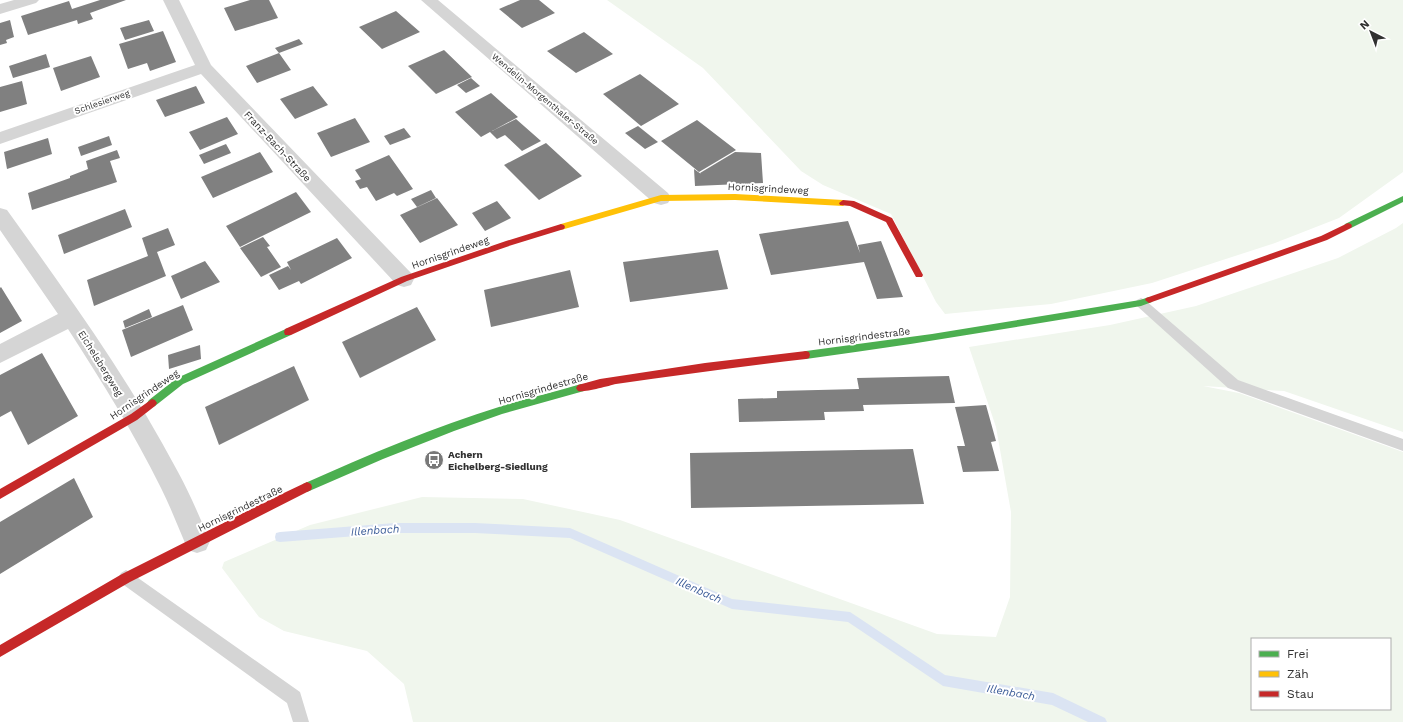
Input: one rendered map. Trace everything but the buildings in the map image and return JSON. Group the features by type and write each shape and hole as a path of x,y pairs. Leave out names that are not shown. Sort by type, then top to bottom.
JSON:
{"main road":[{"name":"Hornisgrindeweg","path":"0,494 134,417 180,381 404,279 509,243 661,198 735,197 851,203 890,220 919,275"},
{"name":"Hornisgrindestraße","path":"0,651 126,578 270,504 354,466 456,426 503,410 600,383 705,367 903,343 1141,303 1324,238 1403,199"}],"street":[{"path":"0,9 31,0"},
{"name":"Franz-Bach-Straße","path":"171,0 204,67 404,279"},
{"name":"Wendelin-Morgenthaler-Straße","path":"429,0 661,198"},
{"name":"Schlesierweg","path":"0,138 204,67"},
{"name":"Eichelsbergweg","path":"0,215 72,317 134,417 170,480 198,541"},
{"path":"0,354 72,317"}],"lane":[{"path":"1141,303 1233,384 1403,445"},
{"path":"126,578 294,698 301,722"}],"shaded area":[{"path":"607,0 1403,0 1403,172 1339,218 1275,243 1152,283 1051,304 945,314 936,302 891,214 823,185 801,171 703,68"},
{"path":"1403,223 1403,432 1284,391 1203,386 1239,393 1403,452 1403,722 413,722 404,684 367,651 284,631 259,617 222,568 224,562 310,525 422,497 523,499 620,520 937,634 996,637 1010,597 1011,512 996,427 969,347 1110,325 1196,306 1338,258"}],"waterway":[{"name":"Illenbach","path":"280,537 395,528 475,528 570,533 732,604 850,617 943,680 1053,699 1101,722"}],"traffic: fast":[{"path":"1348,226 1403,199"},
{"path":"806,355 974,331 1141,303 1149,300"},
{"path":"152,403 180,381 288,332"},
{"path":"307,487 379,455 428,436 502,410 581,388"}],"traffic: slow":[{"path":"561,227 661,198 735,197 843,203"}],"traffic: jam":[{"path":"843,203 851,203 889,220 919,275"},
{"path":"1149,300 1324,238 1348,226"},
{"path":"288,332 404,279 561,227"},
{"path":"581,388 600,383 705,367 806,355"},
{"path":"0,494 134,417 152,403"},
{"path":"0,651 126,578 307,487"}],"place":[{"name":"Achern Eichelberg-Siedlung","path":"434,460"}]}
